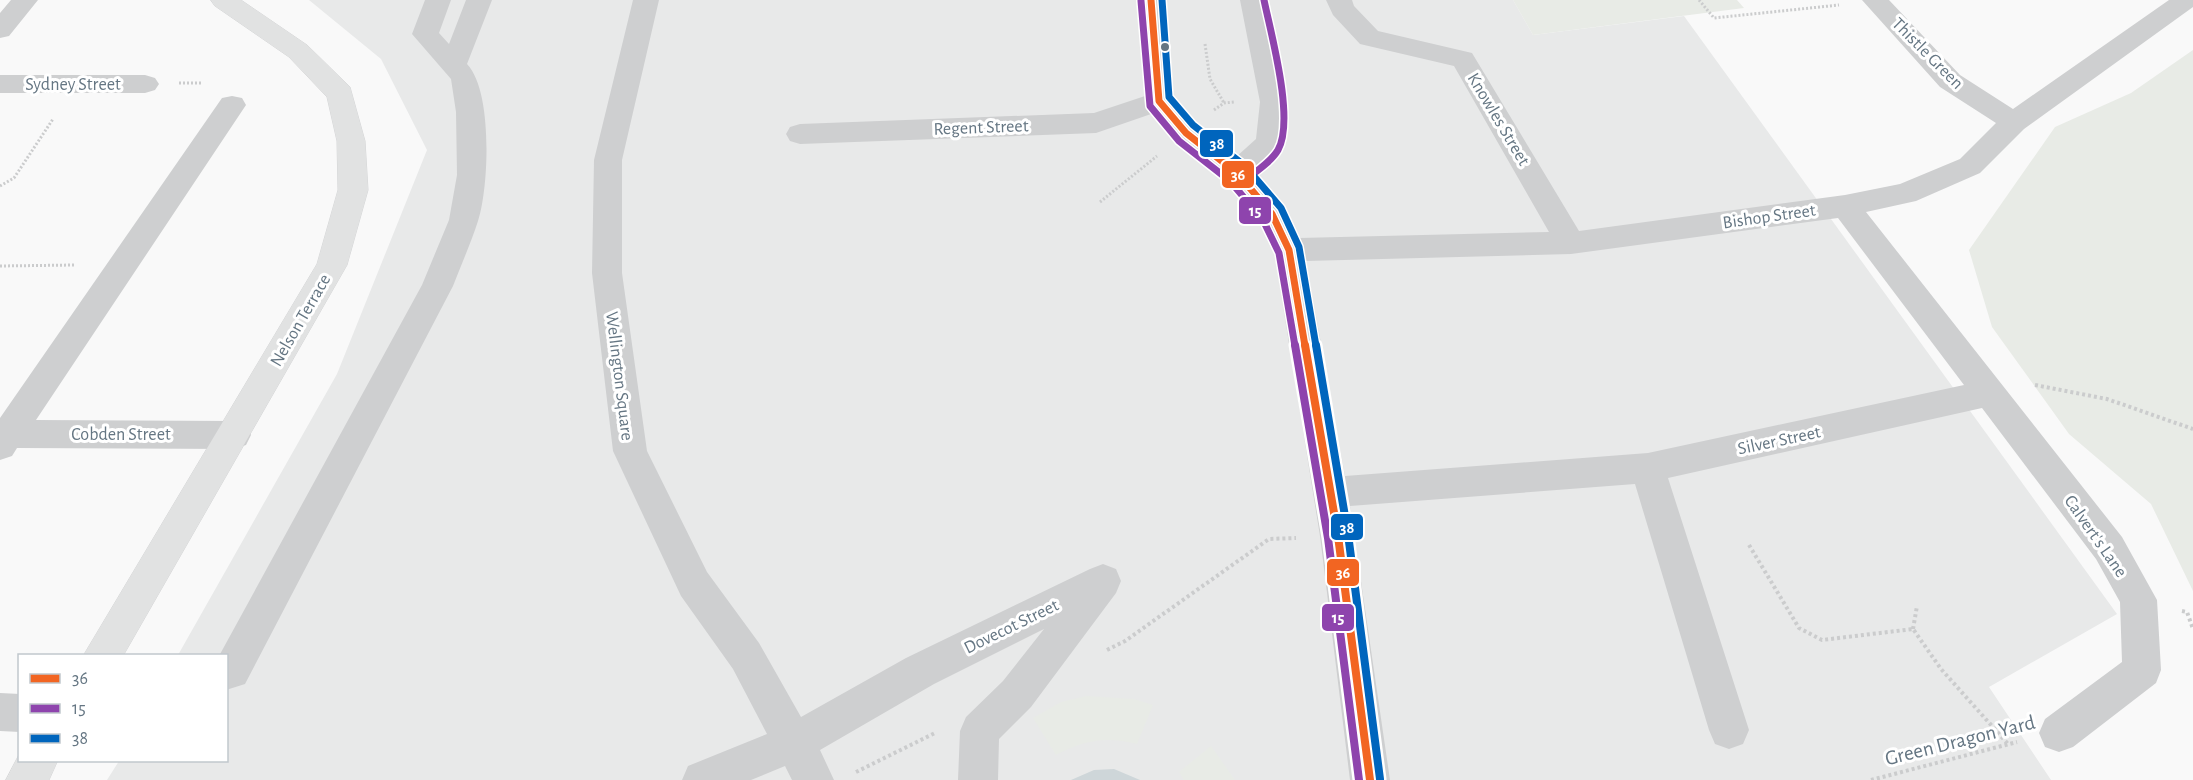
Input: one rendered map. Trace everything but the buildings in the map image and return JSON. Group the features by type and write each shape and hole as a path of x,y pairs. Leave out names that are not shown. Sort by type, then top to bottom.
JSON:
{"main road":[{"name":"Nelson Terrace","path":"103,654 332,266 353,190 351,141 340,94 298,51 224,0"},
{"path":"26,780 37,762"}],"street":[{"path":"0,30 25,0"},
{"path":"229,671 437,286 464,220 471,175 470,112 464,77 425,34 438,0"},
{"path":"454,64 479,0"},
{"name":"Wellington Square","path":"646,0 608,160 607,273 630,451 694,584 746,656 814,780"},
{"path":"1151,0 1159,101 1186,133 1237,173 1272,214 1289,250 1330,492 1370,780"},
{"path":"1237,173 1270,143 1274,102 1254,0"},
{"name":"Knowles Street","path":"1339,0 1342,9 1369,38 1463,59 1571,243"},
{"name":"Thistle Green","path":"1876,1 1950,81 2014,122"},
{"name":"Bishop Street","path":"1289,250 1571,243 1845,206 1906,193 1970,166 2014,122 2179,2"},
{"name":"Sydney Street","path":"0,84 145,84"},
{"name":"Regent Street","path":"800,134 1096,123 1159,101"},
{"path":"4,440 232,105"},
{"path":"1845,206 1990,393"},
{"name":"Silver Street","path":"1330,492 1648,468 1990,393"},
{"name":"Calvert's Lane","path":"1990,393 2109,548 2138,600 2142,670 2059,733"},
{"name":"Cobden Street","path":"4,440 234,435"},
{"path":"1648,468 1730,730"},
{"name":"Dovecot Street","path":"702,780 794,743 920,671 1103,582 1017,693 980,731 978,780"},
{"path":"0,712 18,713"}],"path":[{"path":"1699,0 1714,18 1876,1"},
{"path":"1205,44 1210,79 1224,103"},
{"path":"0,186 14,178 76,84"},
{"path":"0,266 123,264"},
{"path":"1990,393 2040,384 2107,399 2193,429"},
{"path":"1749,545 1799,628 1814,636 1822,640 1913,629"},
{"path":"1917,606 1913,629 1941,669 2008,744"},
{"name":"Green Dragon Yard","path":"1871,780 2059,733"}],"shaded area":[{"path":"309,0 1513,0 1533,35 1684,16 2117,614 1989,687 2051,780 107,780 118,762 228,762 228,654 179,654 337,374 427,150 381,59"},
{"path":"1513,0 1737,0 1744,8 1533,35"},
{"path":"2193,50 2193,591 2151,504 2069,434 1992,327 1969,250 2055,127 2131,93"},
{"path":"1086,696 1134,699 1153,705 1137,744 1115,740 1095,741 1056,755 1033,718 1061,702"},
{"path":"1211,746 1235,780 1184,780 1179,772"},
{"path":"1114,769 1140,780 1071,780 1094,770"}],"transit line":[{"name":"36","path":"1151,0 1159,101 1186,133 1237,173 1272,214 1289,250 1338,536 1370,780"},
{"name":"38","path":"1162,0 1169,97 1193,125 1245,166 1281,208 1299,247 1348,534 1380,779"},
{"name":"15","path":"1244,181 1275,154 1283,138 1283,100 1280,77 1264,0"},
{"name":"15","path":"1141,1 1150,106 1179,141 1230,181 1263,220 1279,253 1328,538 1359,780"}]}
